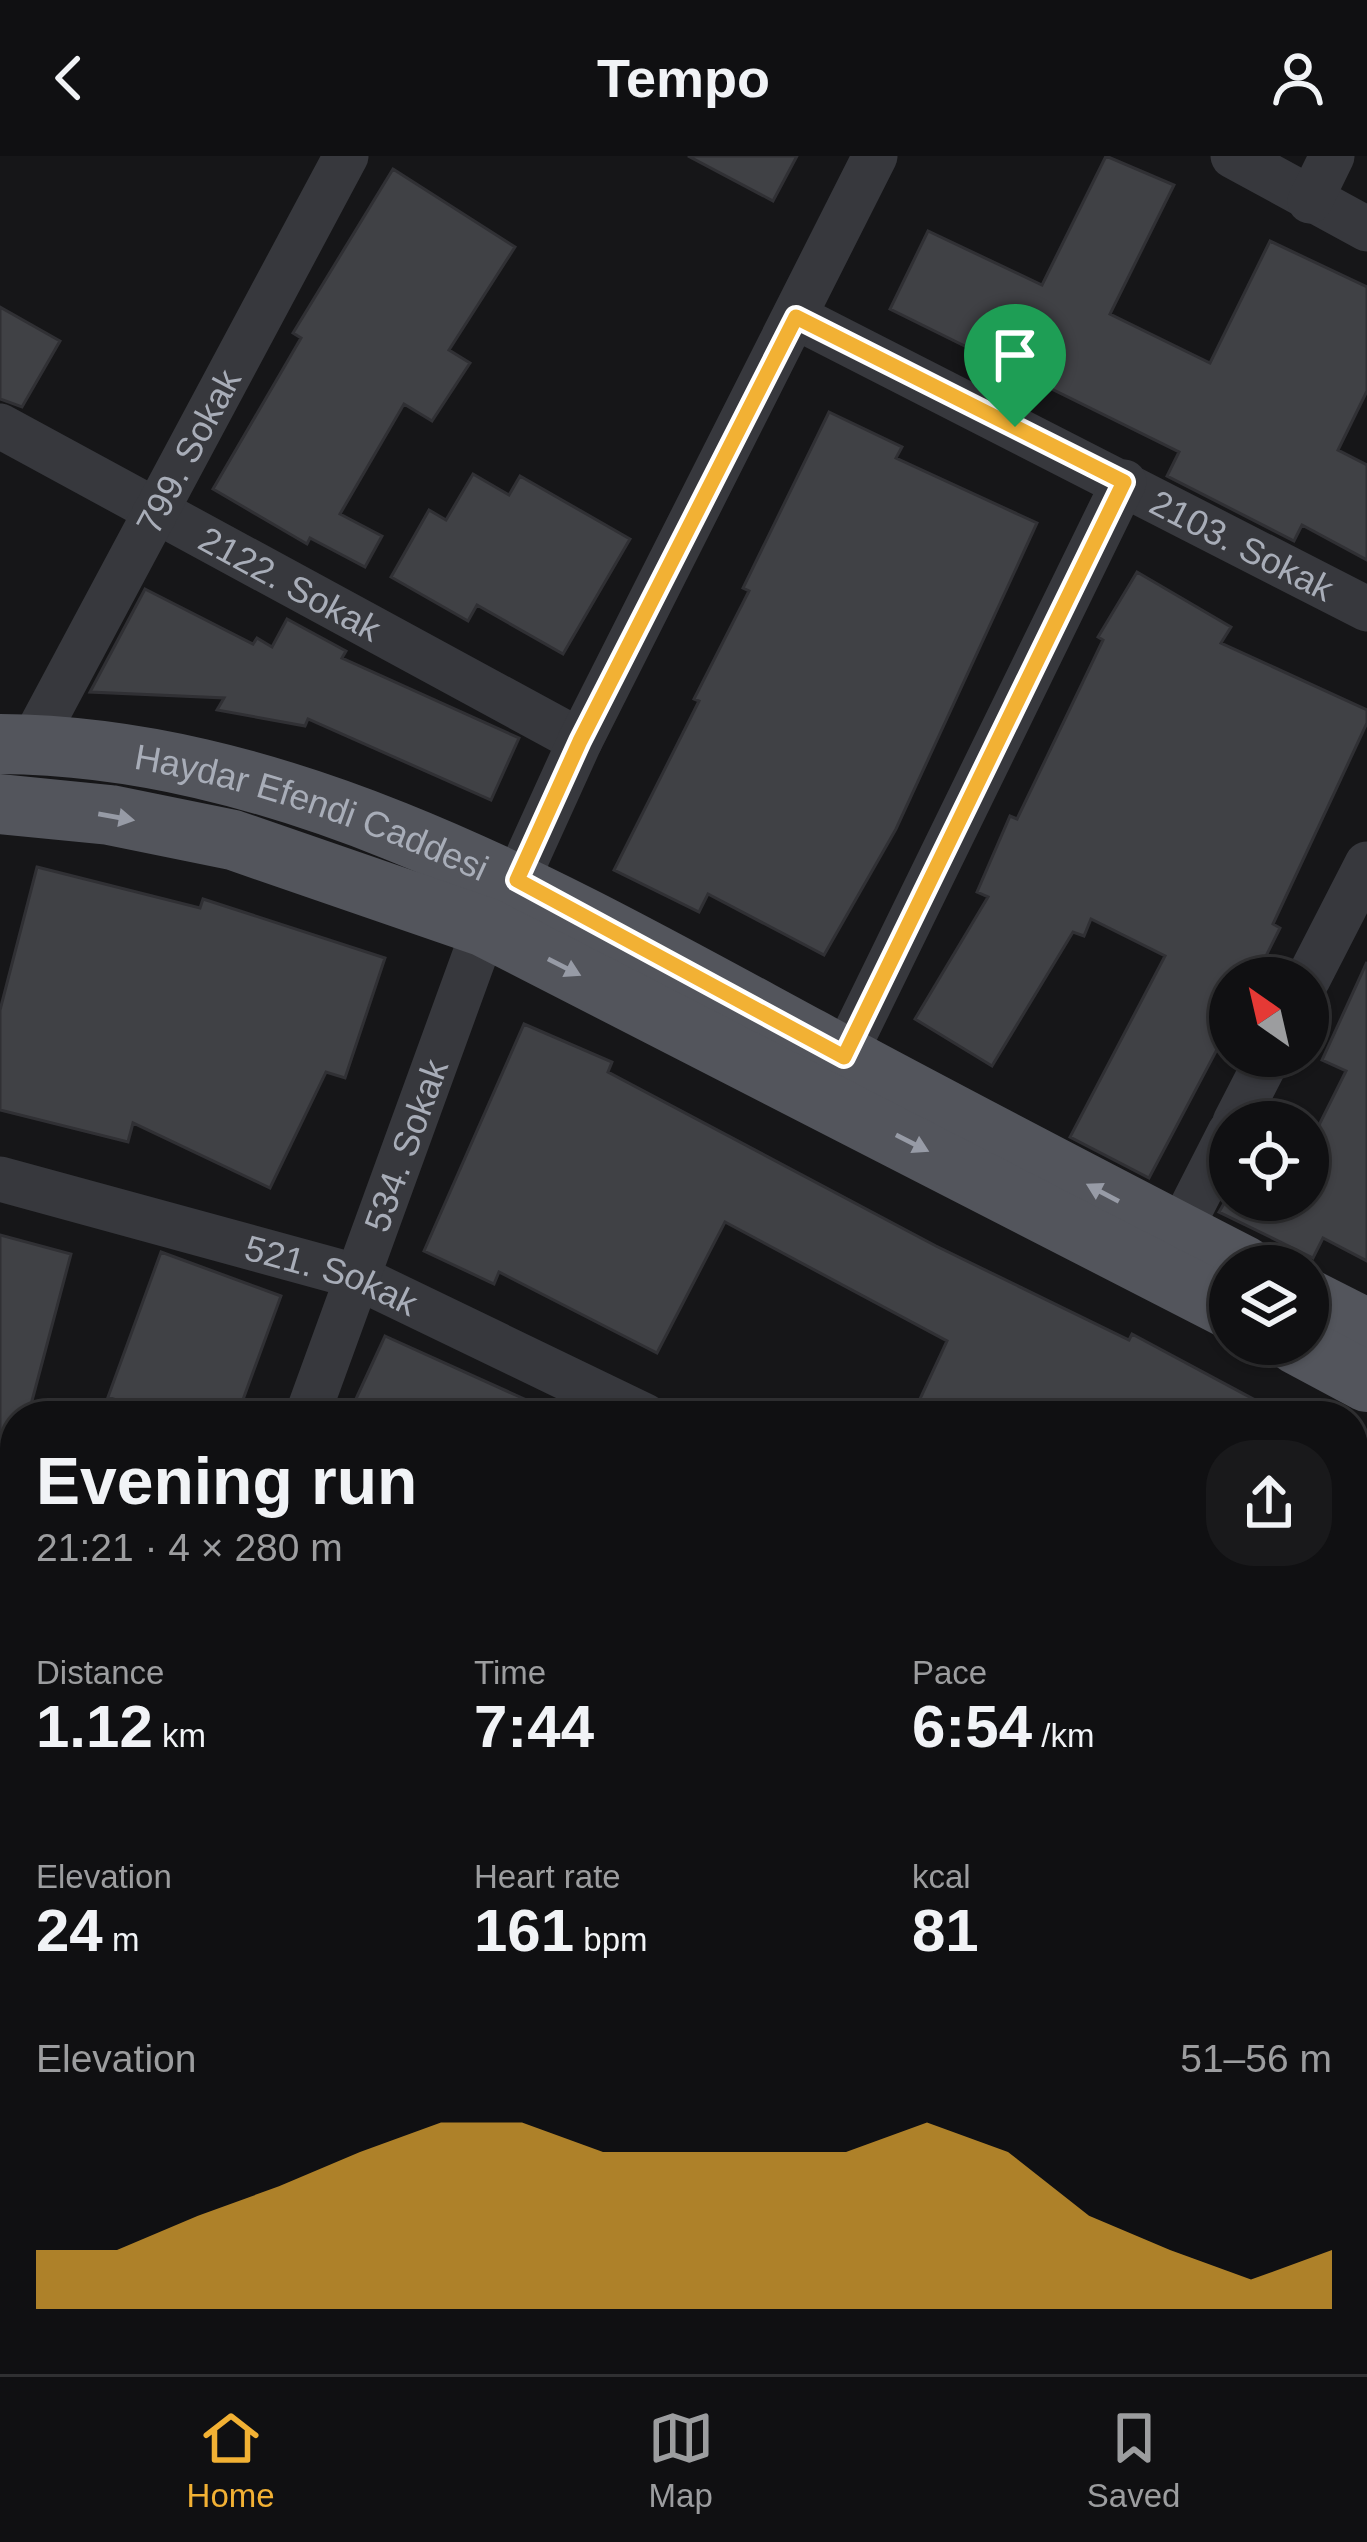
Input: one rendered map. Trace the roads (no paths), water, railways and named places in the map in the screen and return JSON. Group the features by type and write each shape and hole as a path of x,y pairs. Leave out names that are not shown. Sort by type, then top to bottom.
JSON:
{"main road":[{"name":"Haydar Efendi Caddesi","path":"16,745 147,757 305,802 501,904 1209,1297"},
{"name":"Haydar Efendi Caddesi","path":"0,804 110,815 501,904 844,1057 1209,1248"},
{"path":"1329,1310 1367,1329"},
{"path":"1329,1362 1367,1382"}],"street":[{"name":"799. Sokak","path":"16,745 158,516 346,156"},
{"name":"534. Sokak","path":"312,1401 355,1276 501,904 875,156"},
{"path":"1233,156 1367,229"},
{"path":"1310,201 1332,156"},
{"name":"2103. Sokak","path":"796,317 1367,609"},
{"name":"2122. Sokak","path":"0,426 158,516 580,741"},
{"path":"844,1057 1124,482"},
{"path":"1319,957 1367,864"},
{"path":"1179,1232 1209,1173"},
{"name":"521. Sokak","path":"0,1179 355,1276 614,1401"}]}
